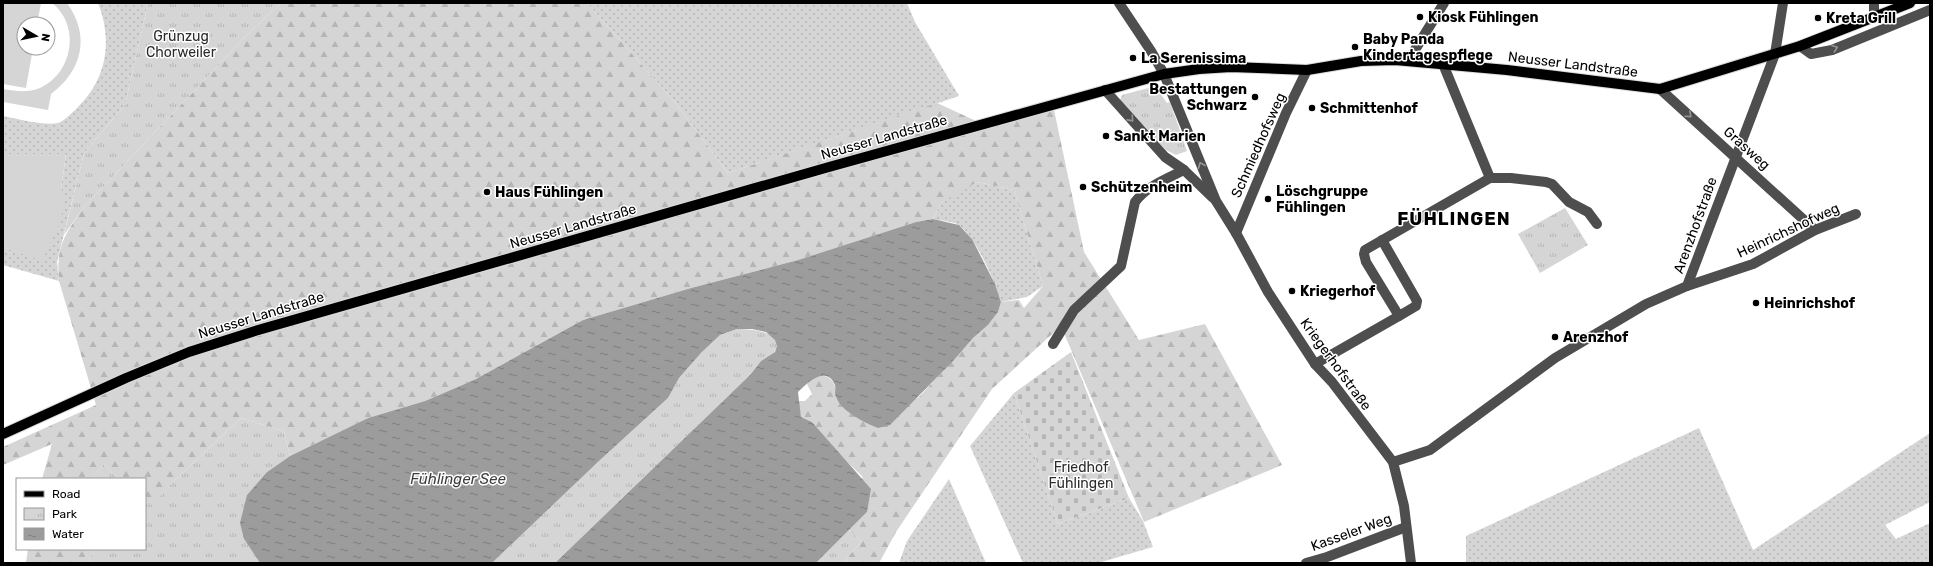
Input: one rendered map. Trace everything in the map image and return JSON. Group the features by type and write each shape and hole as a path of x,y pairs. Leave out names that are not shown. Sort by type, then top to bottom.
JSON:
{"main road":[{"name":"Neusser Landstraße","path":"3,434 126,378 190,352 255,331 844,162 1164,74 1199,69 1231,67 1307,70 1361,61 1408,61 1507,70 1660,89 1800,46 1874,18 1906,4"}],"street":[{"name":"Kriegerhofstraße","path":"1119,3 1151,51 1164,74 1216,201 1236,233 1268,292 1315,364 1336,388 1393,462 1404,506 1410,563"},
{"path":"1408,61 1444,3"},
{"name":"Arenzhofstraße","path":"1393,462 1430,450 1555,358 1646,304 1687,286 1735,156 1775,54 1783,3"},
{"path":"1874,3 1874,18"},
{"path":"1800,46 1811,54 1832,50 1930,10"},
{"path":"1443,64 1490,178"},
{"name":"Schmiedhofsweg","path":"1236,233 1286,113 1307,70"},
{"name":"Grasweg","path":"1660,89 1815,230"},
{"name":"Kriegerhofstraße","path":"1105,90 1165,157 1184,170 1216,201"},
{"path":"1053,344 1074,310 1121,266 1135,202 1148,188 1184,170"},
{"path":"1399,316 1366,262 1364,254 1366,250 1490,178 1511,178 1552,184 1569,202 1588,212 1597,224"},
{"name":"Heinrichshofweg","path":"1687,286 1753,264 1815,230 1856,214"},
{"path":"1315,364 1416,306 1417,301 1382,240"},
{"name":"Kasseler Weg","path":"1306,563 1327,557 1406,527"}],"green space":[{"path":"3,3 41,3 39,16 16,16 16,56 32,56 26,88 3,84"},
{"path":"52,3 67,3 74,15 79,28 81,40 80,52 76,64 62,85 51,94 48,110 3,102 3,89 26,91 40,88 51,81 60,72 66,61 70,36 67,24 61,13"},
{"path":"98,3 148,3 125,105 84,153 57,262 59,281 3,265 3,247 42,260 61,189 66,154 3,154 3,116 38,123 58,123 71,114 87,97 101,72 106,45 103,17"},
{"name":"Grünzug Chorweiler","path":"148,3 281,3 246,36 83,208 64,235 84,153 125,105"},
{"path":"281,3 587,3 674,101 728,173 937,103 987,126 1053,105 1084,252 1139,340 1205,324 1282,465 1144,522 1061,326 992,389 896,532 879,563 846,563 847,557 862,542 849,530 867,512 862,476 845,460 812,422 801,417 798,401 805,401 812,394 807,384 821,376 828,377 831,380 835,386 835,394 837,399 846,409 918,398 973,338 988,325 998,312 1001,302 1019,300 1024,308 1043,286 1014,190 977,182 942,202 933,219 916,222 798,260 691,288 583,320 474,380 425,401 368,418 290,456 284,431 241,418 175,480 152,506 146,502 146,478 117,478 104,464 92,478 42,478 52,444 3,465 3,447 96,405 59,281 58,269 60,250 66,234 83,208 246,36"},
{"path":"587,3 907,3 915,22 959,96 728,173 674,101"},
{"path":"1152,87 1157,89 1167,103 1170,102 1187,151 1176,155 1166,150 1120,100 1122,95"},
{"path":"3,154 66,154 61,189 66,196 60,223 42,261 3,247"},
{"path":"977,182 1014,190 1043,286 1027,297 1001,302 985,261 966,232 954,223 933,219 942,202 960,189"},
{"path":"1565,208 1588,245 1540,273 1518,234"},
{"path":"737,329 765,332 771,335 776,339 777,344 775,351 762,360 750,375 555,563 492,563 599,461 668,398 679,378 701,353 720,335"},
{"name":"Friedhof Fühlingen","path":"1071,352 1129,498 1058,524 1014,393"},
{"path":"1014,393 1058,524 1129,498 1143,521 1153,547 1098,563 1023,563 970,446"},
{"path":"241,418 284,431 290,456 267,472 244,539 260,563 87,563 94,550 146,550 146,502 152,505 175,480"},
{"path":"1699,428 1753,550 1930,433 1930,502 1885,525 1896,539 1930,523 1930,563 1466,563 1466,536"},
{"path":"104,464 117,478 92,478"},
{"path":"949,479 986,563 899,563 907,541"},
{"path":"849,530 862,542 847,557 846,563 816,563"},
{"path":"28,550 94,550 87,563 26,563"}],"water":[{"name":"Fühlinger See","path":"933,219 959,225 972,239 995,284 1001,302 998,312 988,325 973,338 953,361 890,425 878,428 860,420 848,412 835,396 835,385 827,376 816,378 798,392 801,417 812,422 871,489 867,512 816,563 555,563 750,375 761,361 775,352 777,346 775,340 766,332 752,329 737,329 720,335 701,353 679,378 668,398 599,461 492,563 260,563 244,539 240,523 247,495 267,472 290,456 368,418 425,401 474,380 583,320 691,288 798,260 916,222"}],"place":[{"name":"Kiosk Fühlingen","path":"1420,17"},
{"name":"Kreta Grill","path":"1818,18"},
{"name":"Baby Panda Kindertagespflege","path":"1355,47"},
{"name":"La Serenissima","path":"1133,58"},
{"name":"Bestattungen Schwarz","path":"1255,97"},
{"name":"Schmittenhof","path":"1312,108"},
{"name":"Sankt Marien","path":"1106,136"},
{"name":"Schützenheim","path":"1083,187"},
{"name":"Haus Fühlingen","path":"487,192"},
{"name":"Löschgruppe Fühlingen","path":"1268,199"},
{"name":"Kriegerhof","path":"1292,291"},
{"name":"Heinrichshof","path":"1756,303"},
{"name":"Arenzhof","path":"1555,337"}],"district":[{"name":"FÜHLINGEN","path":"1454,219"}]}
